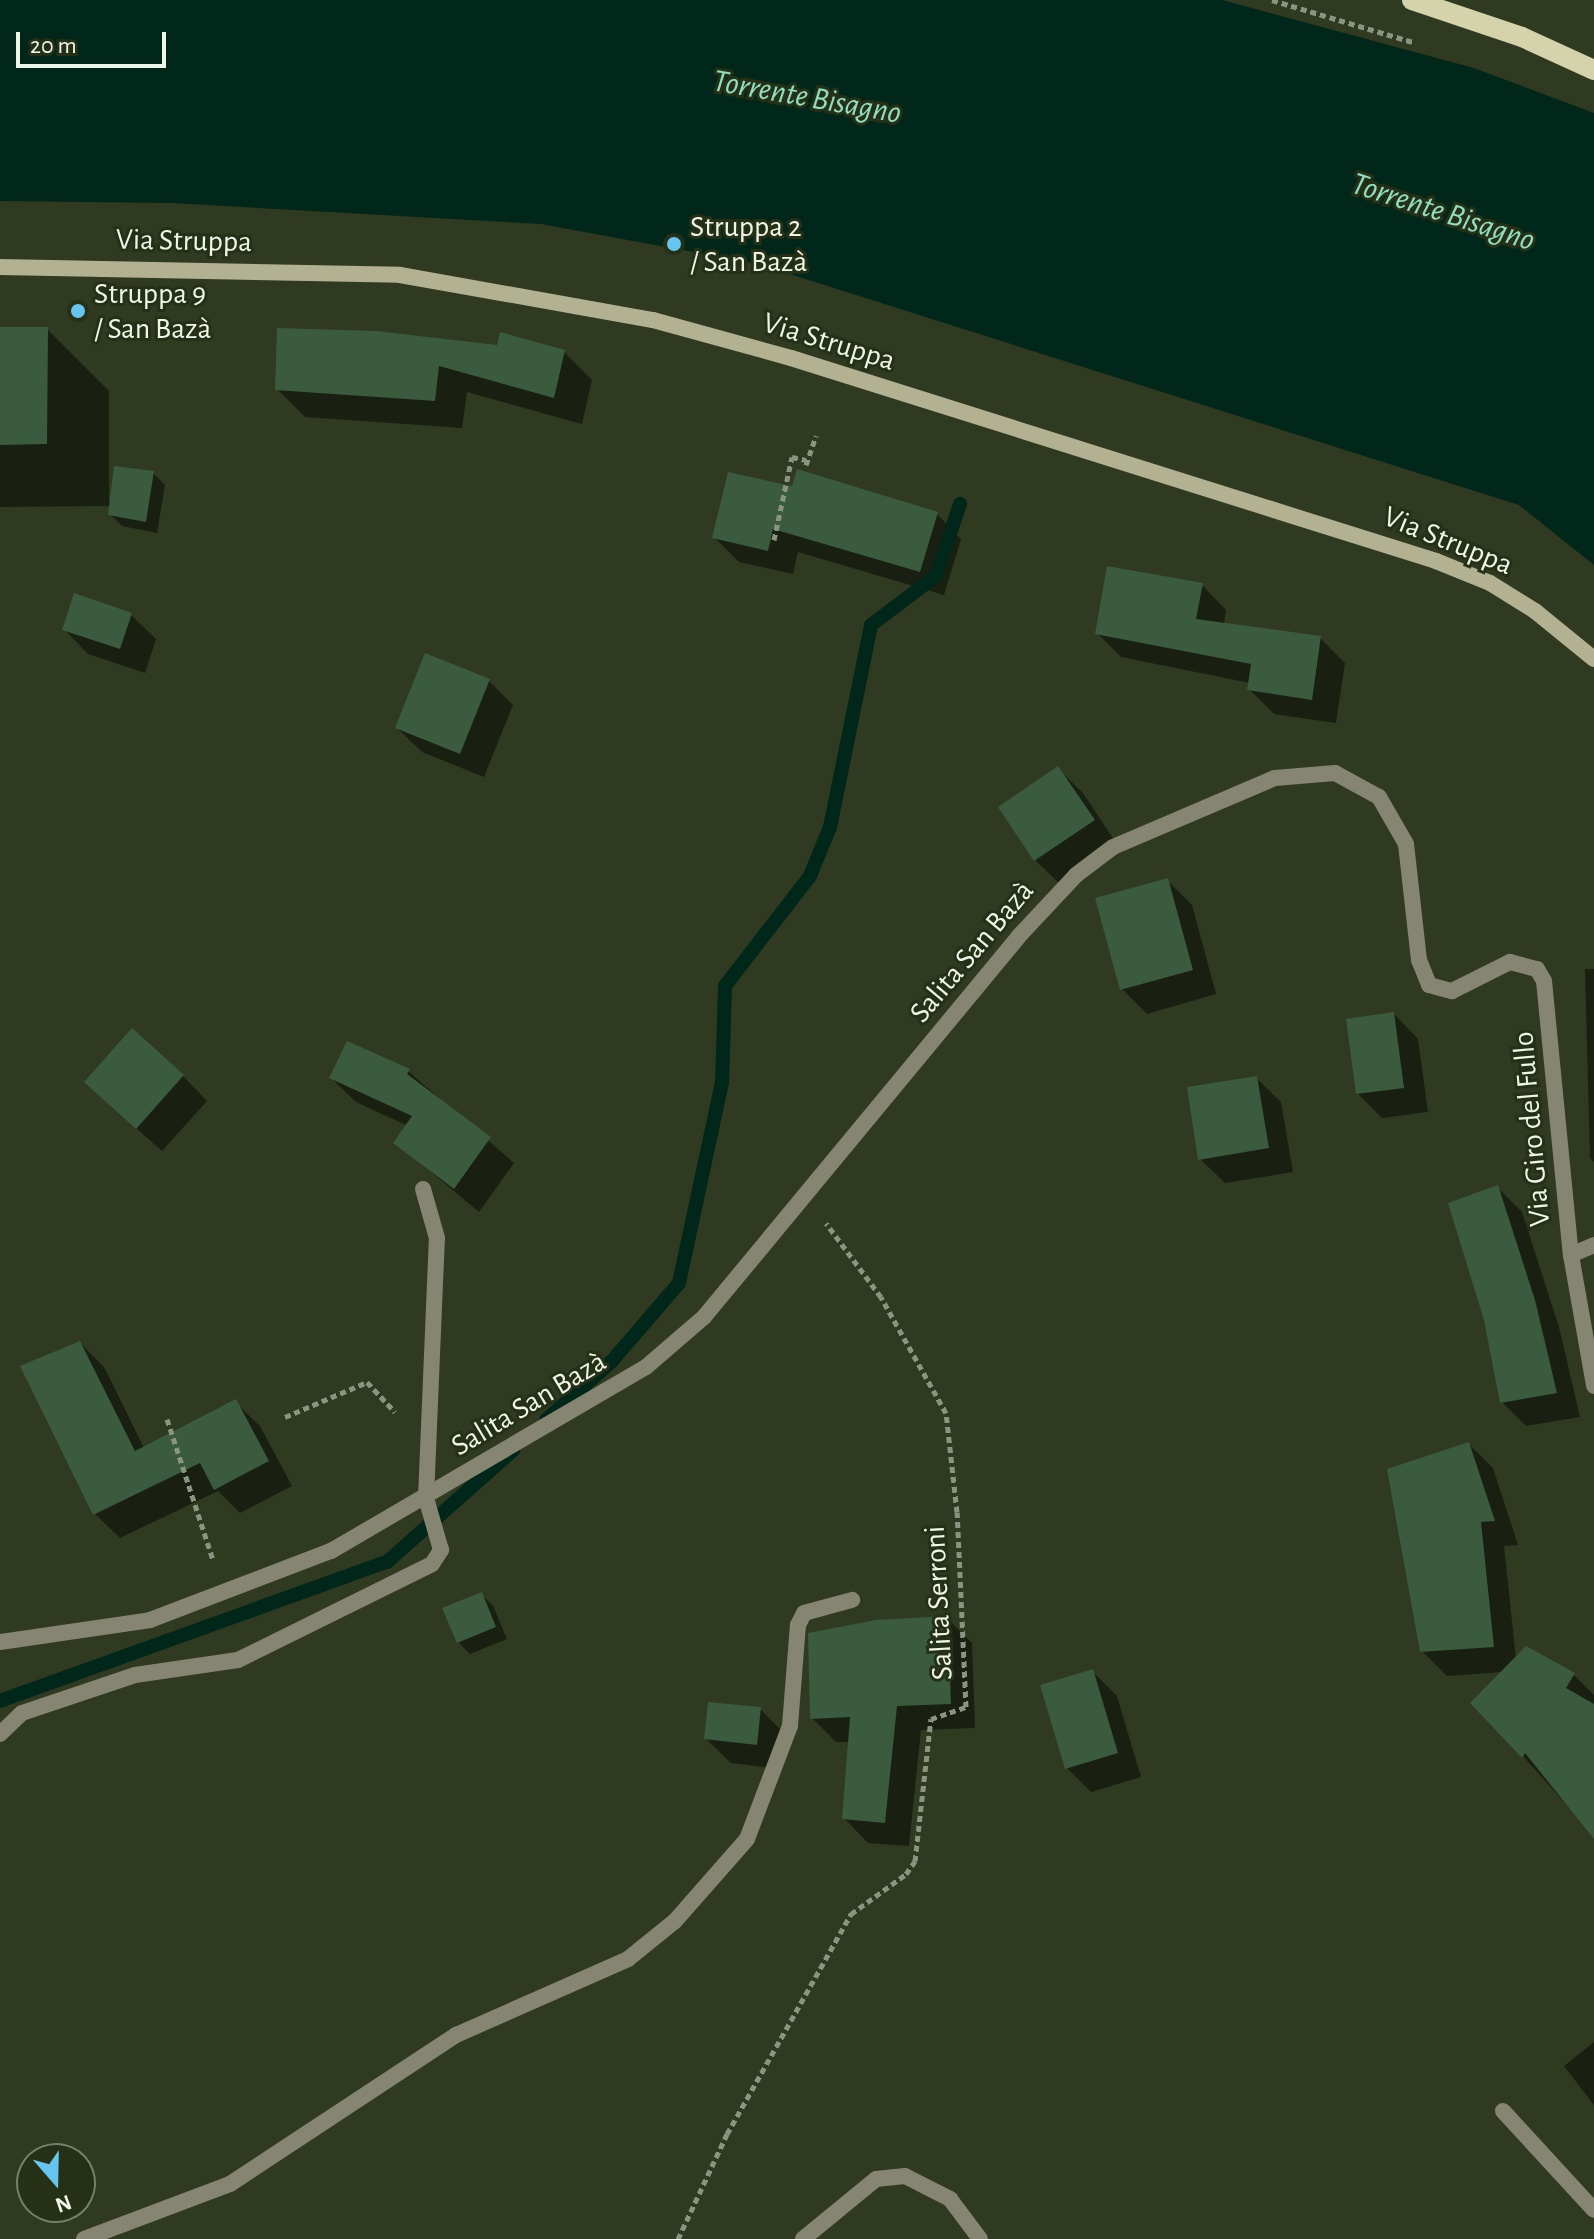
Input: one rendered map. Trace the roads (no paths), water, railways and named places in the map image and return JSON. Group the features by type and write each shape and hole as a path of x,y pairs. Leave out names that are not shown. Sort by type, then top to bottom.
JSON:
{"main road":[{"path":"1412,0 1522,37 1594,70"},
{"name":"Via Struppa","path":"0,267 400,275 653,320 805,363 1436,561 1513,597 1594,659"}],"street":[{"name":"Salita San Bazà","path":"0,1642 91,1633 150,1620 225,1595 331,1551 550,1424 679,1343 902,1082 1018,937 1076,875 1113,847 1207,805 1275,778 1307,772 1356,780 1379,797 1406,844 1419,960 1429,985 1452,991 1496,967 1525,963 1537,969 1548,997"},
{"name":"Via Giro del Fullo","path":"1548,997 1571,1255 1594,1386"},
{"path":"0,1734 22,1713 135,1675 238,1660 415,1577 441,1550 426,1498 437,1238 423,1189"},
{"name":"Via Giro del Fullo","path":"1571,1255 1594,1245"},
{"path":"84,2239 230,2184 456,2035 628,1959 675,1921 747,1839 790,1726 798,1625 804,1613 852,1600"},
{"path":"1503,2111 1594,2210"},
{"path":"803,2239 876,2179 905,2176 950,2199 980,2239"}],"water":[{"name":"Torrente Bisagno","path":"0,0 1222,0 1474,68 1594,113 1594,565 1519,505 758,264 541,224 171,203 0,201"}],"waterway":[{"path":"546,1420 612,1361 679,1283 722,1083 725,986 810,876 830,827 871,625 936,576 960,504"},
{"path":"0,1701 387,1562 513,1450"}],"place":[{"name":"Struppa 2 / San Bazà","path":"674,244"},
{"name":"Struppa 9 / San Bazà","path":"78,311"}]}
